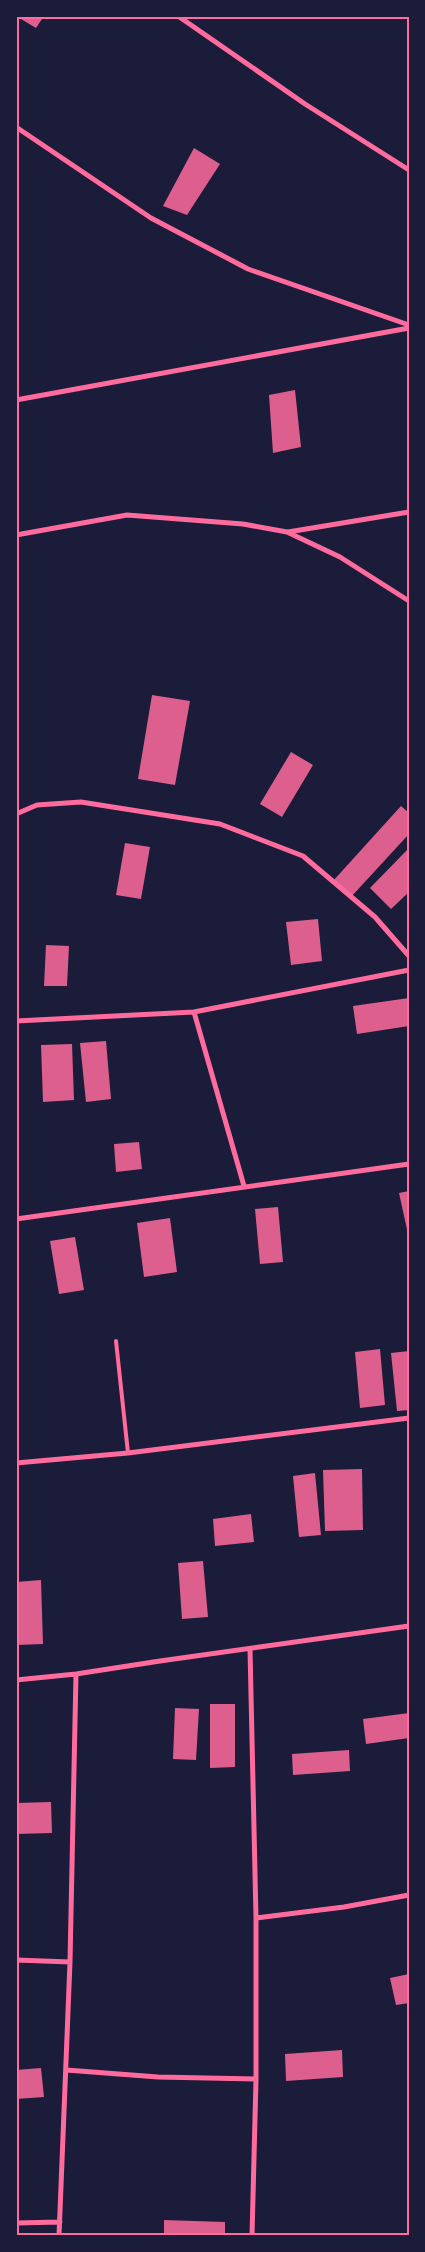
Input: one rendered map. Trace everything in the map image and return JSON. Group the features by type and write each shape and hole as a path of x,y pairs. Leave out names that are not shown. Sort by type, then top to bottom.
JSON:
{"street":[{"path":"178,16 305,104 409,170"},
{"path":"16,127 151,218 248,269 409,326"},
{"path":"16,400 409,326"},
{"path":"287,532 409,512"},
{"path":"16,535 127,515 243,524 287,532 340,557 409,601"},
{"path":"16,814 37,805 81,802 220,824 303,856 375,917 409,956"},
{"path":"16,1022 194,1012 409,970"},
{"path":"194,1012 244,1186"},
{"path":"16,1219 409,1164"},
{"path":"16,1463 128,1453 409,1418"},
{"path":"16,1680 76,1674 409,1626"},
{"path":"250,1648 256,1918 256,2079 252,2236"},
{"path":"59,2236 70,1962 76,1674"},
{"path":"256,1918 344,1907 409,1895"},
{"path":"16,1960 70,1962"},
{"path":"66,2070 158,2077 256,2079"},
{"path":"16,2223 60,2222"}],"lane":[{"path":"116,1341 128,1453"}],"building":[{"path":"16,16 44,16 36,28"},
{"path":"194,148 220,164 187,215 163,206"},
{"path":"295,390 301,447 273,453 269,395"},
{"path":"152,695 190,701 175,785 138,779"},
{"path":"291,752 313,765 282,817 260,804"},
{"path":"401,806 409,813 409,834 351,897 333,881"},
{"path":"125,843 150,847 141,899 116,895"},
{"path":"409,848 409,892 391,909 370,888"},
{"path":"318,919 322,961 291,965 286,922"},
{"path":"46,945 69,946 67,986 44,986"},
{"path":"409,998 409,1026 357,1034 353,1006"},
{"path":"106,1041 111,1099 86,1102 80,1043"},
{"path":"72,1044 74,1100 43,1102 41,1045"},
{"path":"139,1142 142,1169 116,1172 114,1144"},
{"path":"409,1191 409,1234 408,1234 399,1193"},
{"path":"278,1207 283,1262 260,1264 255,1209"},
{"path":"170,1218 177,1272 144,1277 137,1223"},
{"path":"75,1237 84,1290 59,1294 50,1241"},
{"path":"380,1349 385,1405 360,1408 355,1352"},
{"path":"409,1351 409,1410 397,1411 391,1353"},
{"path":"362,1469 363,1530 325,1531 323,1470"},
{"path":"315,1473 321,1535 299,1537 293,1476"},
{"path":"251,1514 254,1542 215,1546 213,1519"},
{"path":"203,1561 208,1617 182,1619 178,1563"},
{"path":"41,1580 43,1644 16,1645 16,1582"},
{"path":"210,1704 235,1704 235,1767 210,1768"},
{"path":"175,1708 199,1709 196,1760 173,1759"},
{"path":"409,1713 409,1738 366,1744 363,1719"},
{"path":"349,1750 350,1771 293,1775 292,1754"},
{"path":"51,1802 52,1833 16,1834 16,1803"},
{"path":"409,1974 409,2003 396,2005 390,1978"},
{"path":"342,2050 343,2077 286,2081 285,2054"},
{"path":"41,2068 44,2097 16,2099 16,2070"},
{"path":"164,2220 225,2222 225,2236 164,2236"}]}
